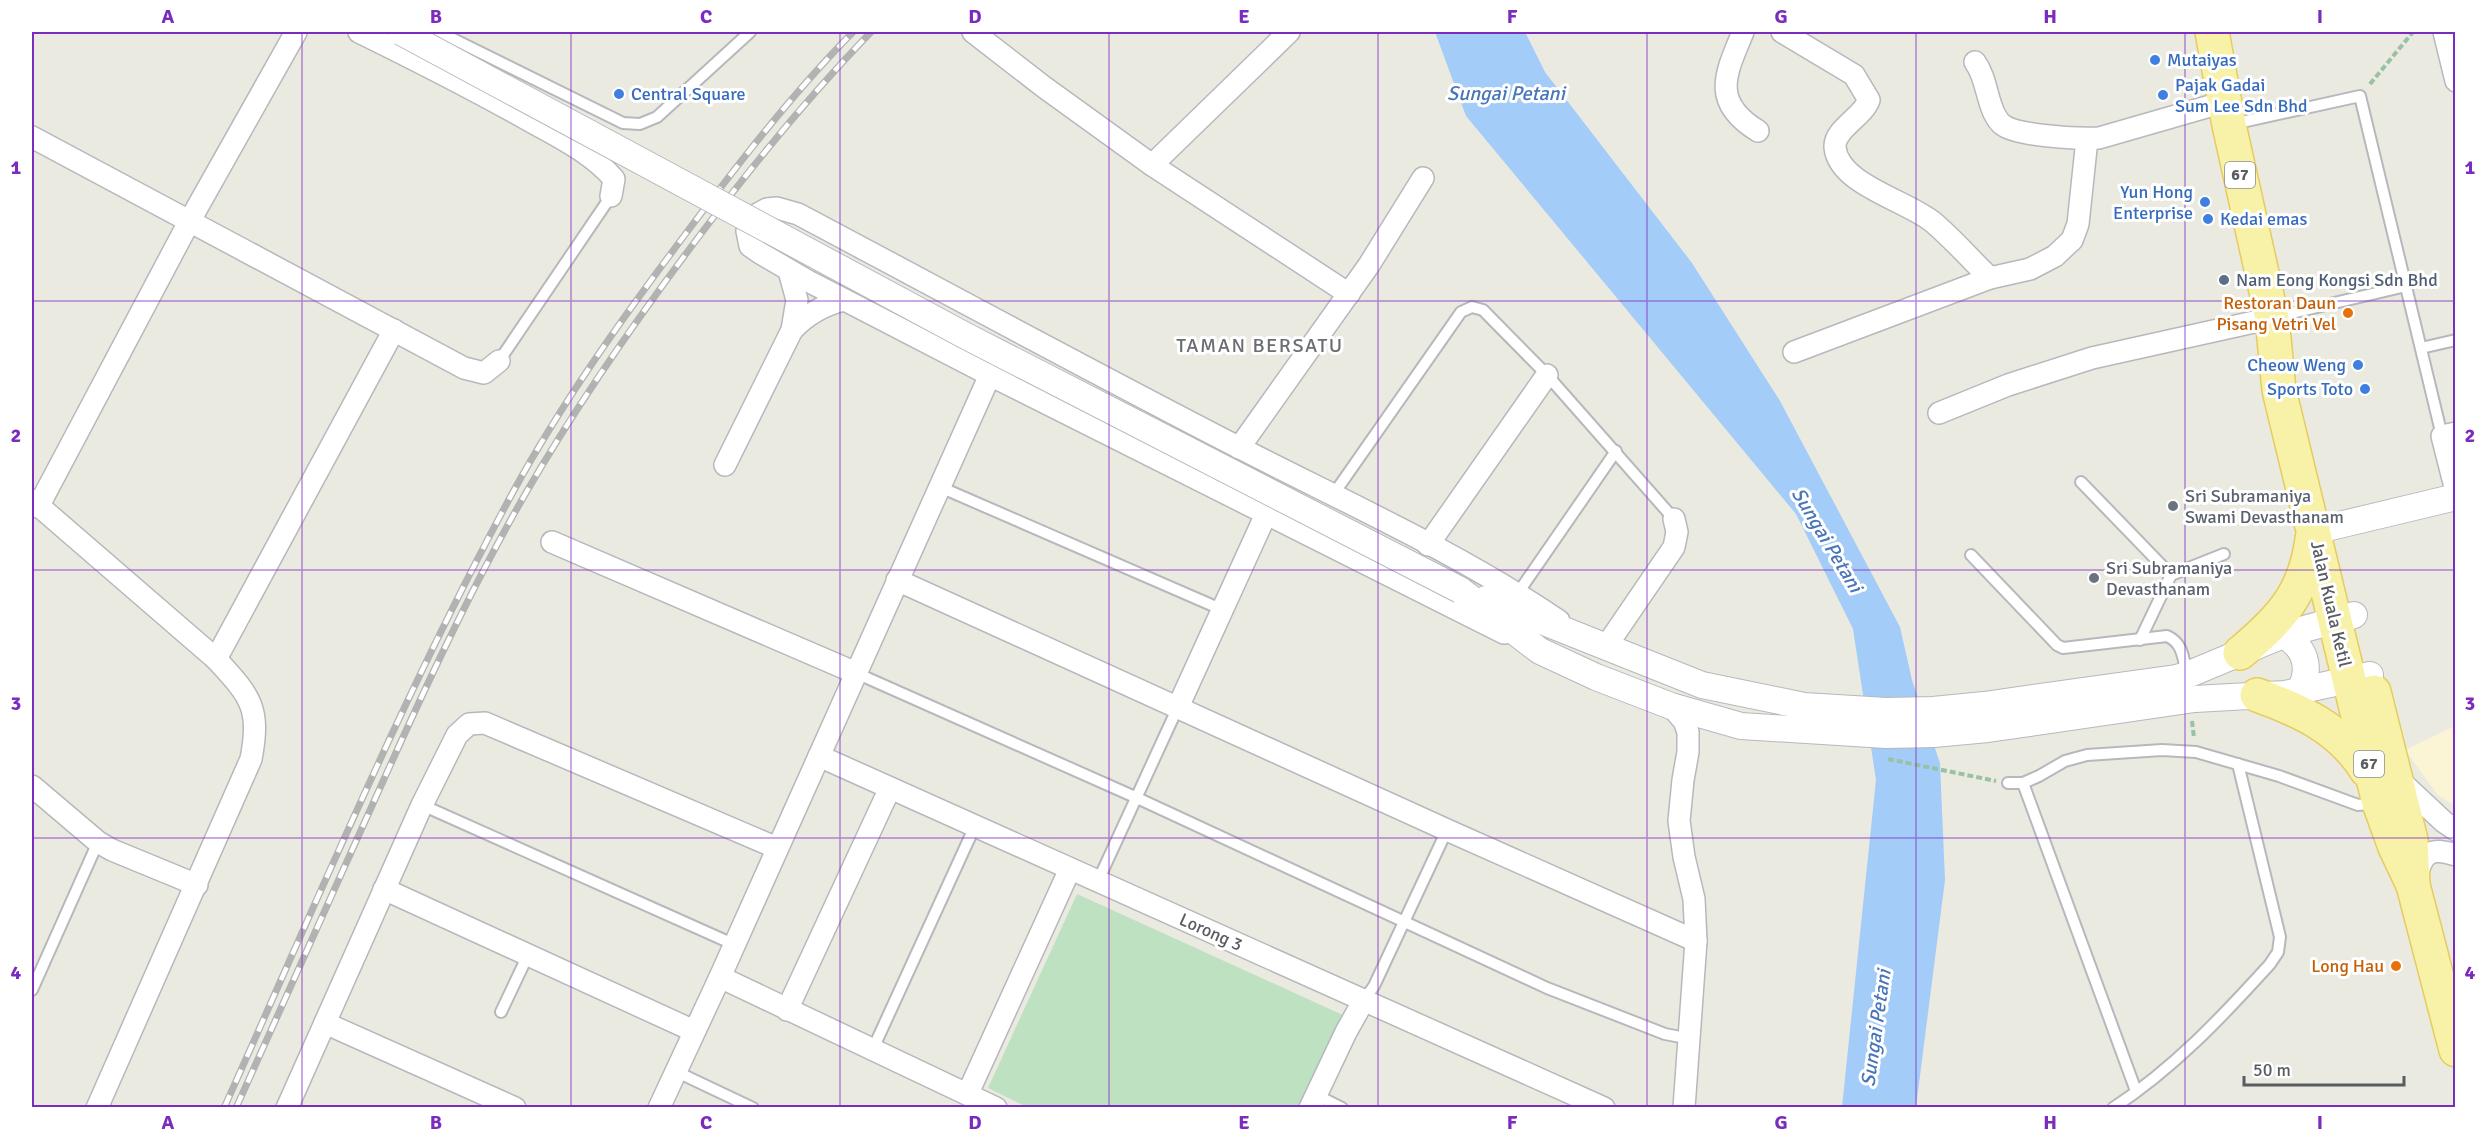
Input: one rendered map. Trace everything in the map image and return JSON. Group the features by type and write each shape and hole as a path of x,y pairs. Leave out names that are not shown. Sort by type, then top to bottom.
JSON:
{"main road":[{"name":"Jalan Kuala Ketil","path":"2212,32 2227,114 2272,318 2298,389 2324,529 2396,847 2414,885 2456,1050"},
{"path":"2240,653 2269,629 2292,600 2324,529"},
{"path":"2257,696 2297,709 2333,732 2358,756 2383,788"}],"street":[{"path":"97,1107 251,759 256,733 253,709 244,693 216,658 35,504 296,32"},
{"path":"359,32 453,79 570,143 604,167 614,179 611,196"},
{"path":"401,32 964,335 1460,590 1702,685 1803,718"},
{"path":"973,32 1044,87 1152,165 1349,294"},
{"path":"1152,165 1290,32"},
{"path":"1743,32 1728,69 1726,91 1729,105 1740,121 1758,131"},
{"path":"1782,32 1854,75 1864,87 1869,99 1866,108 1838,136 1835,146 1840,164 1854,177 1932,221 1990,278"},
{"path":"2448,38 2456,81"},
{"path":"1975,62 1982,71 1995,114 2003,125 2016,130 2087,139 2227,114"},
{"path":"32,137 476,372 484,373 499,361"},
{"path":"1794,352 1990,278 2030,269 2055,256 2072,240 2078,224 2087,139"},
{"path":"1239,448 1370,265 1423,178"},
{"path":"1575,636 1560,621 1518,593 1428,544 1239,448 798,214 777,208 767,209 751,221 747,231 750,246 844,300 1540,651 1596,677 1671,706 1742,726 1886,711 2105,700 2257,696 2300,690 2359,677"},
{"path":"789,270 796,300 792,330"},
{"path":"725,465 792,330 803,318 828,304 844,300"},
{"path":"1939,413 2008,386 2092,358 2272,318"},
{"path":"216,658 394,330"},
{"path":"659,1107 720,977 990,375"},
{"path":"1428,544 1547,375"},
{"path":"2449,434 2456,491"},
{"path":"2324,529 2456,497"},
{"path":"1178,707 1266,514"},
{"path":"1605,648 1674,547 1677,532 1674,519"},
{"path":"552,543 856,673"},
{"path":"897,580 1696,941"},
{"path":"1460,590 1540,651"},
{"path":"2105,700 2187,675 2283,635 2344,617"},
{"path":"2283,635 2301,648 2306,658 2305,681 2300,690"},
{"path":"1671,706 1684,721 1688,732 1688,752 1679,821 1684,857 1694,899 1696,941 1691,1039 1684,1107"},
{"path":"287,1107 422,805 457,735 469,724 485,723 777,848"},
{"name":"Lorong 3","path":"819,756 1604,1107"},
{"path":"32,786 98,842 197,885"},
{"path":"787,1010 890,788"},
{"path":"2383,788 2456,830"},
{"path":"2414,885 2421,861 2429,853 2440,850 2456,855"},
{"path":"968,1094 1070,869"},
{"path":"384,889 694,1031"},
{"path":"720,977 872,1051 996,1107"},
{"path":"1313,1101 1364,1000"},
{"path":"325,1023 515,1107"}],"lane":[{"path":"440,32 623,123 640,124 657,117 750,32"},
{"path":"2227,114 2360,96 2421,348 2449,434"},
{"path":"499,361 611,196"},
{"path":"2272,318 2406,286"},
{"path":"1334,495 1461,312 1472,307 1483,310 1547,375 1674,519"},
{"path":"2421,348 2456,340"},
{"path":"1518,593 1616,451"},
{"path":"2081,482 2171,575"},
{"path":"940,487 1223,610"},
{"path":"2140,640 2171,575 2224,554"},
{"path":"1971,555 2057,645 2063,648 2167,636 2176,640 2181,648 2187,675"},
{"path":"856,673 1135,797 1547,988 1665,1034 1691,1039"},
{"path":"1098,881 1178,707"},
{"path":"2008,783 2023,783 2065,761 2087,755 2162,750 2196,752 2279,776 2358,805 2383,788"},
{"path":"2113,1107 2181,1056 2213,1026 2270,964 2278,952 2280,937 2238,764"},
{"path":"2023,783 2136,1091"},
{"path":"422,805 733,945"},
{"path":"872,1051 975,826"},
{"path":"1364,1000 1374,986 1447,830"},
{"path":"32,990 98,842"},
{"path":"501,1012 528,955"},
{"path":"675,1071 753,1107"},
{"path":"1313,1101 1342,1107"}],"path":[{"path":"2360,96 2412,32"},
{"path":"1881,758 1968,777 2008,783"}],"shaded area":[{"path":"2455,726 2455,806 2438,795 2405,750"}],"green space":[{"path":"1077,894 1345,1016 1303,1107 1027,1107 988,1088"}],"water":[{"name":"Sungai Petani","path":"1435,32 1525,32 1545,72 1692,263 1780,401 1900,627 1912,680 1940,763 1945,880 1916,1107 1842,1107 1876,780 1853,629 1796,514 1466,116"}],"railway":[{"path":"224,1108 435,643 473,567 532,459 592,363 681,240 785,107 853,32"},
{"path":"236,1108 426,688 464,608 527,491 608,362 697,239 781,133 871,32"}],"place":[{"name":"Mutaiyas","path":"2155,60"},
{"name":"Central Square","path":"619,94"},
{"name":"Pajak Gadai Sum Lee Sdn Bhd","path":"2163,95"},
{"name":"Yun Hong Enterprise","path":"2205,202"},
{"name":"Kedai emas","path":"2208,219"},
{"name":"Nam Eong Kongsi Sdn Bhd","path":"2224,280"},
{"name":"Restoran Daun Pisang Vetri Vel","path":"2348,313"},
{"name":"Cheow Weng","path":"2358,365"},
{"name":"Sports Toto","path":"2365,389"},
{"name":"Sri Subramaniya Swami Devasthanam","path":"2173,506"},
{"name":"Sri Subramaniya Devasthanam","path":"2094,578"},
{"name":"Long Hau","path":"2396,966"}],"district":[{"name":"TAMAN BERSATU","path":"1260,345"}]}
